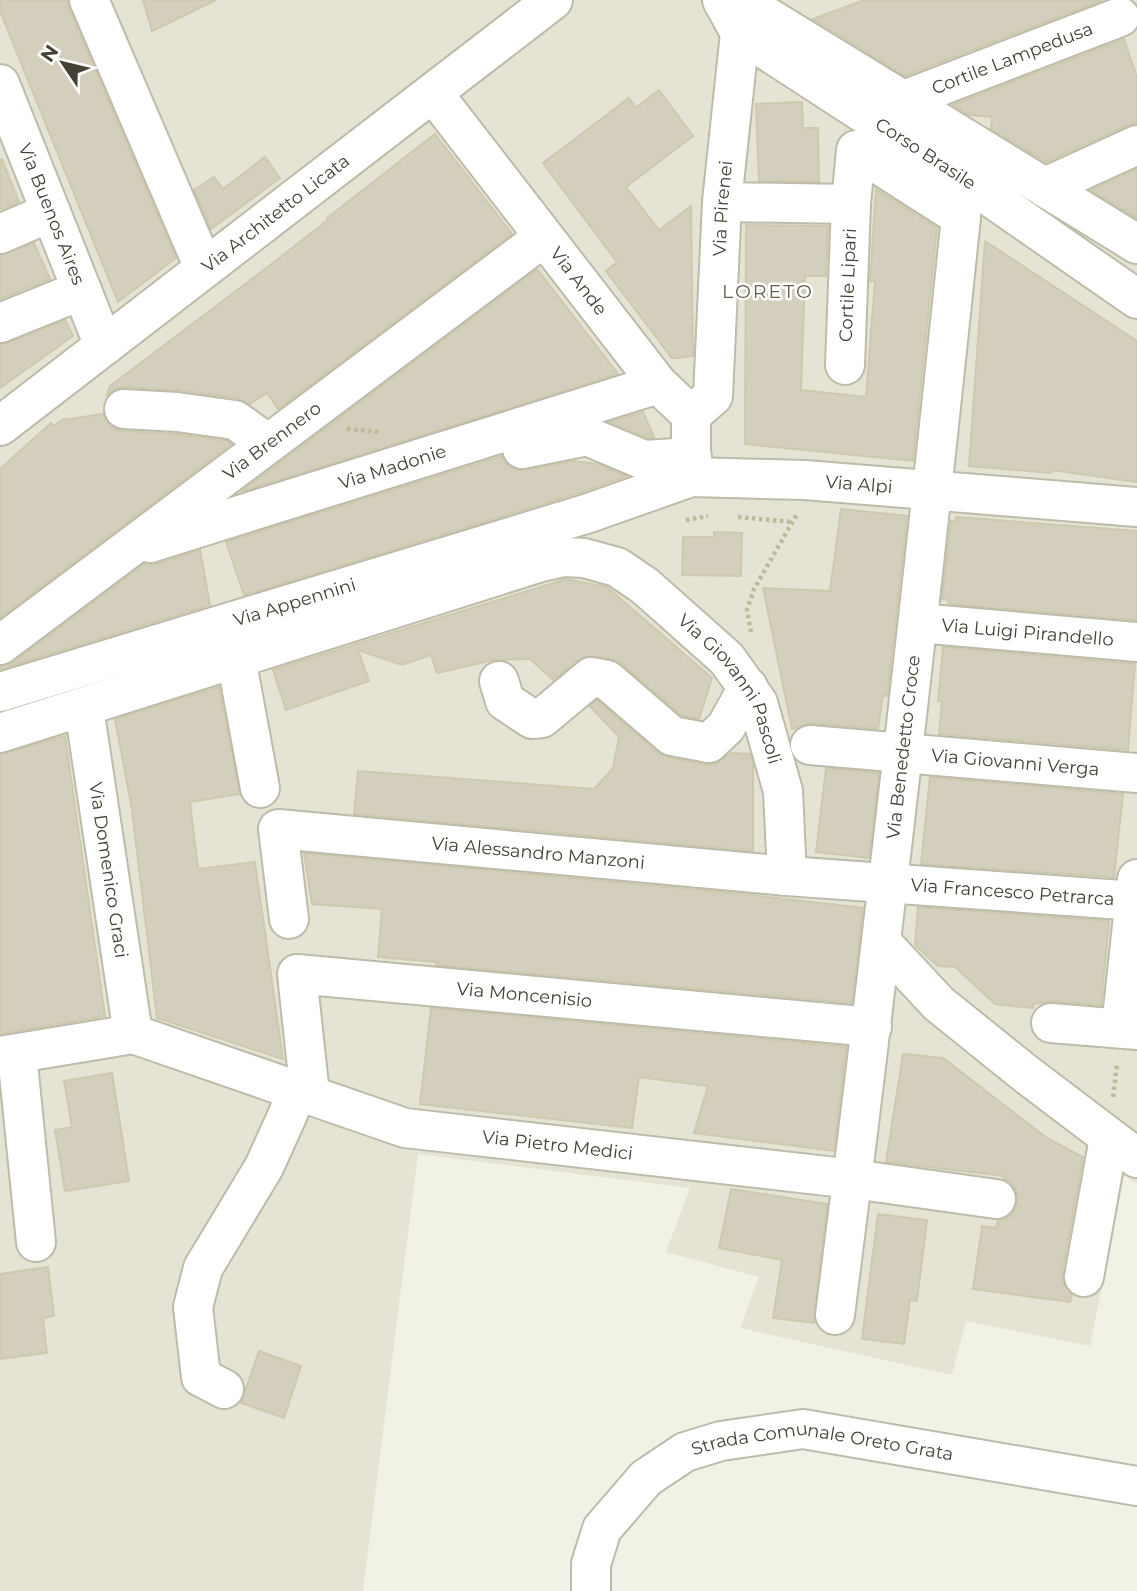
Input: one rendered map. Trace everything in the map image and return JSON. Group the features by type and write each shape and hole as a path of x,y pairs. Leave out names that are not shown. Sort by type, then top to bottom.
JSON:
{"street":[{"path":"89,0 204,268"},
{"name":"Via Architetto Licata","path":"3,420 104,346 554,0"},
{"name":"Corso Brasile","path":"728,12 761,13 1137,244"},
{"name":"Corso Brasile","path":"728,12 1137,299"},
{"name":"Via Pirenei","path":"691,415 713,396 728,12"},
{"name":"Cortile Lampedusa","path":"904,100 1120,17"},
{"name":"Via Buenos Aires","path":"0,83 11,143 51,212 104,346"},
{"name":"Via Ande","path":"433,93 658,384 691,415"},
{"path":"1045,187 1137,145"},
{"name":"Cortile Lipari","path":"845,365 851,204 856,150 961,217"},
{"name":"Via Benedetto Croce","path":"835,1315 904,754 961,217 962,178"},
{"name":"Cortile Lipari","path":"722,202 851,204"},
{"path":"0,234 51,212"},
{"name":"Via Brennero","path":"0,645 544,237"},
{"path":"0,323 82,290"},
{"name":"Via Madonie","path":"125,551 658,384"},
{"path":"124,409 177,412 235,420 268,444"},
{"path":"520,449 587,436 644,460 692,467 691,415"},
{"name":"Via Alpi","path":"589,513 692,467 805,480 1137,507"},
{"name":"Via Appennini","path":"0,692 589,513"},
{"name":"Via Appennini","path":"0,733 541,562 564,557 584,558"},
{"name":"Via Giovanni Pascoli","path":"584,558 617,567 645,586 727,659 748,687 758,704 783,791 787,876"},
{"name":"Via Luigi Pirandello","path":"918,623 1137,642"},
{"path":"236,658 260,788"},
{"path":"499,681 505,701 531,719 542,718 591,677 607,680 672,736 709,743 726,727 748,687"},
{"name":"Via Domenico Graci","path":"84,708 133,1034"},
{"name":"Via Giovanni Verga","path":"810,745 1137,773"},
{"name":"Via Alessandro Manzoni","path":"289,919 278,829 889,884"},
{"name":"Via Francesco Petrarca","path":"889,884 1136,893"},
{"path":"1051,1023 1129,1029 1136,893"},
{"path":"882,943 939,1004 1123,1148 1084,1277"},
{"name":"Via Moncenisio","path":"303,1093 297,974 872,1027"},
{"path":"36,1242 9,1055 133,1034"},
{"name":"Via Pietro Medici","path":"133,1034 405,1128 853,1179 996,1199"},
{"path":"224,1389 201,1377 193,1307 203,1268 264,1167 288,1114 303,1093"},
{"name":"Strada Comunale Oreto Grata","path":"591,1591 591,1564 602,1529 646,1478 685,1452 721,1441 803,1429 1137,1486"}],"path":[{"path":"752,636 747,610 754,589 802,506 805,480"},
{"path":"677,521 716,515"},
{"path":"729,516 792,522"},
{"path":"1123,1148 1129,1029"}],"shaded area":[{"path":"0,0 1137,0 1137,1184 1124,1176 1090,1346 966,1321 952,1375 740,1328 759,1277 666,1252 690,1188 418,1154 363,1591 0,1591"}],"building":[{"path":"0,0 68,0 69,9 176,258 118,302 0,11"},
{"path":"143,0 216,0 152,31"},
{"path":"864,0 1103,0 905,76 813,19"},
{"path":"1124,39 1137,77 1137,123 1046,162 991,129 992,117 969,115 953,105"},
{"path":"659,90 693,136 626,187 659,230 691,206 693,356 679,358 672,358 606,271 617,262 543,163 629,98 636,108"},
{"path":"802,102 803,128 818,128 819,182 759,181 756,104"},
{"path":"435,134 512,234 278,409 267,393 250,404 238,398 178,390 125,387 115,389 107,395 110,386 265,269"},
{"path":"265,157 280,178 211,229 194,190 214,177 223,189"},
{"path":"2,159 19,202 0,210 0,160"},
{"path":"1137,169 1137,218 1091,190"},
{"path":"876,189 937,228 913,461 745,444 746,225 828,226 826,276 805,276 801,390 866,397 875,281 870,281"},
{"path":"985,241 1137,341 1137,482 1052,470 1051,473 969,466"},
{"path":"34,243 50,279 0,299 0,255"},
{"path":"537,269 618,374 241,492"},
{"path":"65,320 73,336 0,388 0,344"},
{"path":"643,412 654,437 648,438 610,422"},
{"path":"103,414 111,427 122,431 175,434 227,441 231,444 0,618 0,469 51,423 54,426 62,420"},
{"path":"502,456 506,464 516,470 572,461 598,464 627,476 244,595 226,542"},
{"path":"841,509 907,516 887,696 883,695 878,729 812,723 792,729 763,588 830,591"},
{"path":"956,517 1137,531 1137,620 948,604 949,600 942,599 951,521 956,521"},
{"path":"714,532 742,533 741,576 682,575 683,537 714,537"},
{"path":"200,550 210,605 0,669 0,666 13,662 144,564 157,564"},
{"path":"566,579 607,587 712,678 699,719 682,716 621,663 611,659 585,656 553,680 530,659 493,660 437,673 431,655 402,665 358,650 369,681 286,710 273,670"},
{"path":"943,647 1135,664 1128,750 939,734 942,702 938,701"},
{"path":"219,687 240,794 190,802 198,869 255,862 283,1059 157,1018 132,810 115,719"},
{"path":"597,700 658,753 667,757 706,765 716,764 731,753 750,754 753,764 753,851 354,814 358,771 594,789 613,768 619,737 590,706"},
{"path":"65,736 105,1016 0,1034 0,754"},
{"path":"826,768 879,773 869,858 816,852"},
{"path":"930,777 1123,794 1114,877 921,864"},
{"path":"304,853 863,908 852,1003 436,965 437,962 378,957 382,909 312,904"},
{"path":"918,907 1109,921 1101,1005 1053,1001 1033,1004 1033,1008 995,1004 955,967 938,966 915,945"},
{"path":"431,1008 846,1047 834,1151 694,1133 708,1086 639,1077 632,1128 420,1104"},
{"path":"903,1054 943,1058 1047,1138 1083,1157 1062,1273 1064,1285 1072,1295 1070,1302 973,1289 982,1226 996,1228 998,1220 1013,1213 1017,1203 1016,1190 1004,1176 886,1162"},
{"path":"112,1073 129,1181 65,1191 55,1130 72,1127 64,1081"},
{"path":"731,1189 827,1204 814,1323 773,1318 782,1260 719,1248"},
{"path":"878,1214 927,1220 917,1301 910,1300 904,1344 862,1339"},
{"path":"48,1267 54,1316 43,1318 47,1353 0,1359 0,1274"},
{"path":"259,1351 301,1366 284,1418 241,1403"}],"district":[{"name":"LORETO","path":"768,291"}]}
